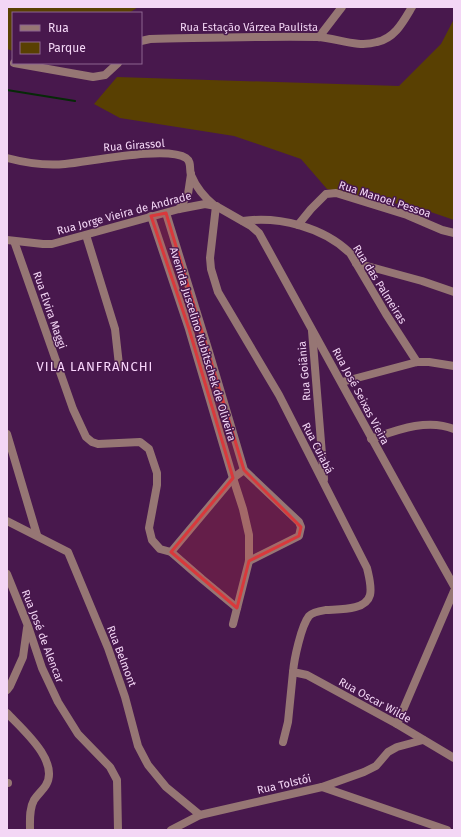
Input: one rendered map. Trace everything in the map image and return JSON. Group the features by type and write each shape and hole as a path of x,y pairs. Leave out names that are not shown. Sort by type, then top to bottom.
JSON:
{"street":[{"path":"319,37 342,7"},
{"name":"Rua Estação Várzea Paulista","path":"142,41 150,39 319,37 362,44 377,42 390,37 402,25 412,7"},
{"path":"20,64 93,77 105,75 117,64"},
{"name":"Rua Girassol","path":"7,158 36,164 66,164 113,157 168,154 181,156 187,158 190,162 191,174 202,194 216,206"},
{"path":"179,209 188,194 191,174"},
{"name":"Rua Manoel Pessoa","path":"298,225 310,209 326,194 336,193 406,215 442,230 454,232"},
{"name":"Rua Jorge Vieira de Andrade","path":"11,241 52,244 151,216 205,204 216,206 243,221"},
{"name":"Rua Cuiabá","path":"216,206 210,258 213,280 224,304 279,395 367,568 370,582 370,597 364,604 354,608 318,611 309,616 304,625 294,660 293,672"},
{"name":"Avenida Juscelino Kubitschek de Oliveira","path":"166,213 244,470"},
{"name":"Avenida Juscelino Kubitschek de Oliveira","path":"151,216 190,329 243,509 249,535 249,561 233,624"},
{"name":"Rua das Palmeiras","path":"243,221 269,219 298,225 311,229 342,245 350,253 386,314 417,362"},
{"name":"Rua José Seixas Vieira","path":"243,221 259,233 342,382 371,439 454,586"},
{"path":"86,235 115,329 119,365"},
{"name":"Rua Elvira Maggi","path":"11,241 73,409 86,437 92,442 98,444 140,442 149,449 157,472 157,485 149,528 152,540 160,549 171,552"},
{"path":"356,263 422,281 454,292"},
{"path":"190,329 201,325"},
{"name":"Rua Goiânia","path":"311,328 325,484"},
{"path":"342,382 417,362 429,362 454,366"},
{"path":"371,439 424,425 444,425 454,429"},
{"path":"7,434 36,535"},
{"path":"237,608 171,552 233,478 244,470 299,522 301,526 299,536 249,561"},
{"name":"Rua Belmont","path":"7,521 68,552 108,648 125,698 138,746 148,765 166,787 200,814"},
{"name":"Rua José de Alencar","path":"7,574 28,626 42,668 58,702 78,734 114,773 117,780 118,830"},
{"path":"397,724 454,591"},
{"path":"7,690 23,657 28,626"},
{"path":"283,742 288,722 293,672"},
{"name":"Rua Oscar Wilde","path":"293,672 307,675 397,724 454,758"},
{"path":"7,713 41,750 50,774 47,785 34,800 30,814 30,830"},
{"path":"322,787 364,772 376,766 388,752 397,747 423,740"},
{"name":"Rua Tolstói","path":"174,829 200,814 322,787 447,830"}],"highlighted area":[{"path":"166,213 244,470 301,527 299,536 249,561 237,608 171,552 233,478 189,329 151,216"}],"green space":[{"path":"7,7 138,7 130,12 12,12 12,51 7,49"},
{"path":"454,19 454,220 422,209 327,189 301,159 234,136 120,118 94,104 117,77 399,86 441,44"}],"waterway":[{"path":"7,90 75,101"}],"district":[{"name":"VILA LANFRANCHI","path":"95,366"}]}
